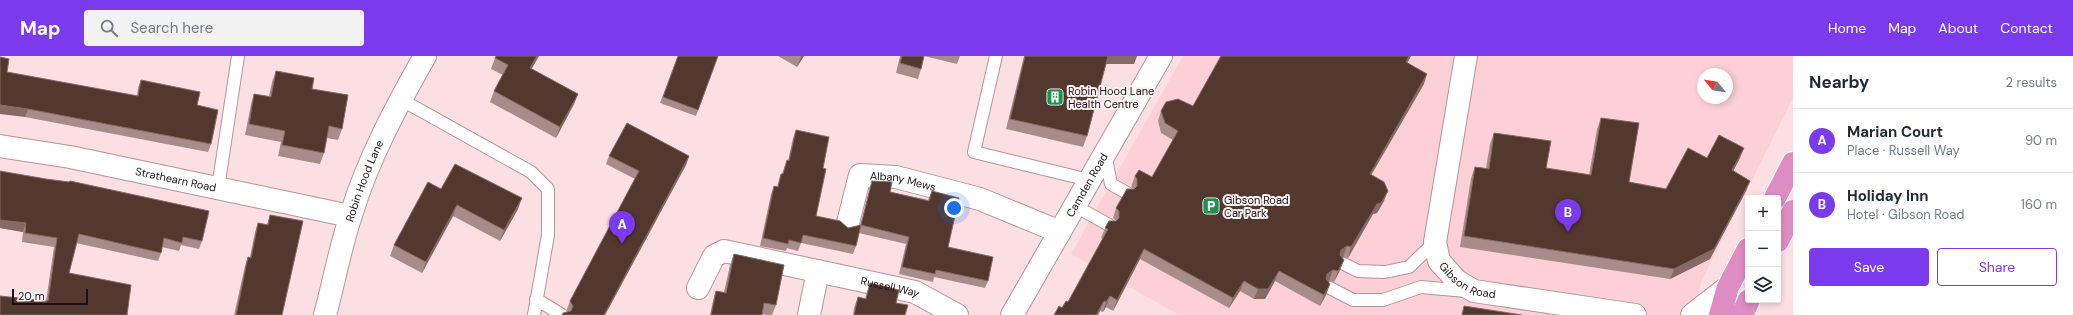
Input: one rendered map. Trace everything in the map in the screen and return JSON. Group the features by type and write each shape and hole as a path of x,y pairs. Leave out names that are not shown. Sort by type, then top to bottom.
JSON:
{"highway":[{"path":"1777,195 1793,163"},
{"path":"1781,235 1793,211"},
{"path":"1720,315 1728,287 1745,255"},
{"path":"1742,315 1748,303"}],"street":[{"name":"Robin Hood Lane","path":"325,315 350,216 379,140 400,99 425,56"},
{"name":"Camden Road","path":"1012,315 1161,56"},
{"name":"Gibson Road","path":"1466,56 1435,242 1439,261 1457,282 1474,291 1635,315"},
{"name":"Strathearn Road","path":"0,146 70,157 350,216"},
{"name":"Albany Mews","path":"848,223 860,175 889,176 980,199 1060,232"},
{"name":"Russell Way","path":"698,288 714,256 724,251 915,292 957,315"},
{"path":"809,315 818,271"},
{"path":"1692,315 1728,287"}],"lane":[{"path":"218,188 238,56"},
{"path":"996,56 974,152 1089,180"},
{"path":"400,99 531,172 548,189 548,235 534,315"},
{"path":"1105,153 1110,184 1127,194"},
{"path":"1075,206 1109,225"},
{"path":"1344,264 1358,271 1385,272 1409,267 1435,242"},
{"path":"1330,288 1353,300 1383,300 1421,287 1474,291"},
{"path":"536,299 562,315"}],"shaded area":[{"path":"1183,56 1793,56 1793,98 1701,282 1696,315 1179,315 1071,254"}],"building":[{"path":"496,56 537,56 530,68 578,94 560,127 494,91 508,65 495,58"},
{"path":"678,56 718,56 698,110 663,97"},
{"path":"902,56 924,56 921,69 900,63"},
{"name":"Robin Hood Lane Health Centre","path":"1025,56 1108,56 1087,136 1010,119"},
{"path":"1221,56 1409,56 1406,62 1427,74 1370,174 1384,182 1388,191 1381,203 1377,204 1351,247 1347,246 1341,250 1340,255 1344,260 1338,271 1333,270 1327,274 1326,279 1330,284 1324,295 1279,271 1268,289 1258,289 1244,281 1233,298 1144,249 1117,300 1110,296 1106,302 1104,301 1096,315 1054,315 1059,306 1062,308 1066,301 1068,302 1108,229 1105,228 1109,221 1116,221 1119,218 1119,211 1116,208 1127,189 1134,189 1137,186 1137,179 1135,176 1139,170 1152,177 1178,131 1165,123 1161,111 1166,102 1178,99 1193,106"},
{"path":"0,57 9,59 7,72 138,96 141,80 200,92 197,105 218,110 211,144 0,105"},
{"path":"276,71 314,78 312,89 348,95 342,129 329,126 324,153 282,145 285,131 249,124 254,94 271,97"},
{"path":"1601,118 1639,123 1629,182 1666,189 1688,148 1707,158 1719,135 1744,148 1732,170 1750,181 1714,249 1674,269 1464,236 1475,167 1489,169 1494,133 1551,141 1546,168 1591,175"},
{"path":"627,123 689,156 604,315 562,315 563,313 571,311 573,306 570,301 639,171 609,156"},
{"path":"796,130 829,137 823,168 826,169 816,216 840,221 848,228 861,225 856,246 803,235 801,243 789,240 788,244 763,238 774,186 778,187 781,174 783,174 787,160 789,161"},
{"path":"455,164 522,198 504,230 457,205 426,262 394,245 428,182 441,189"},
{"path":"0,171 46,179 70,181 209,211 202,241 183,237 182,243 164,238 161,253 79,234 69,273 131,285 127,315 0,315 0,296 48,301 57,238 25,233 26,223 0,220"},
{"path":"872,181 892,182 890,192 929,201 932,191 959,198 948,247 993,257 988,281 936,270 935,274 902,267 909,237 861,225"},
{"path":"270,215 303,221 282,315 236,315 248,257 251,258 258,223 268,225"},
{"path":"734,254 784,265 776,305 764,303 762,315 711,315 716,291 726,293"},
{"path":"870,283 899,290 896,303 908,305 905,315 854,315 858,297 866,299"},
{"path":"1464,306 1522,315 1462,315"}],"place":[{"name":"Robin Hood Lane Health Centre","path":"1055,97"},
{"name":"Gibson Road Car Park","path":"1211,206"},
{"name":"Holiday Inn","path":"1568,232"},
{"name":"Marian Court","path":"622,244"}]}
